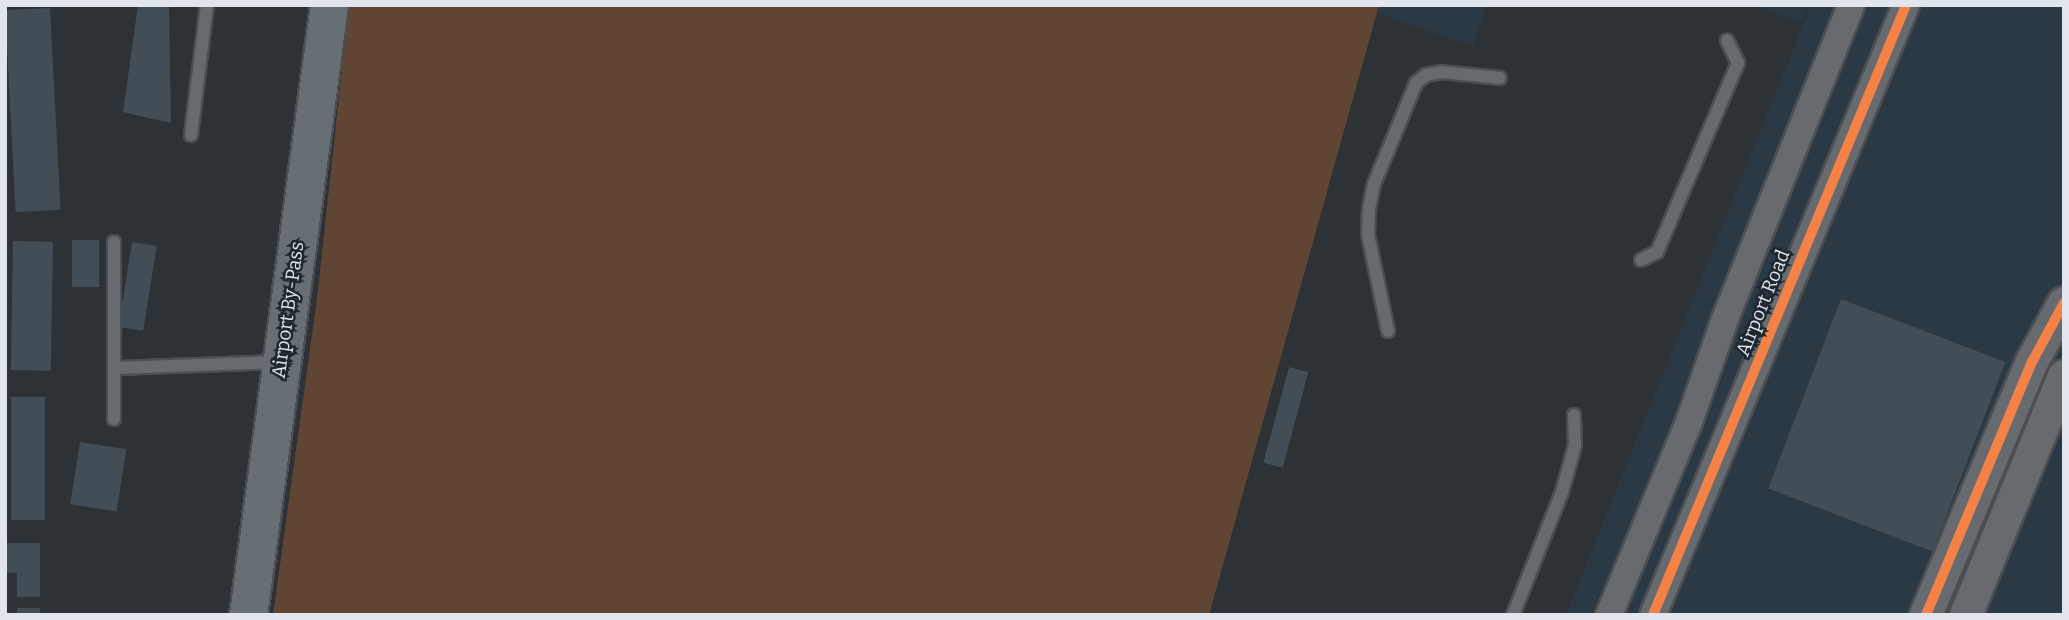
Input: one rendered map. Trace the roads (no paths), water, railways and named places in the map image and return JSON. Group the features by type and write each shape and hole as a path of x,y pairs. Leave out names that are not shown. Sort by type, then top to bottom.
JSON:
{"main road":[{"name":"Airport By-Pass","path":"248,615 330,5"}],"street":[{"name":"Airport Road","path":"1609,615 1689,422 1725,318 1851,5"},
{"name":"Airport Road","path":"1653,615 1906,5"},
{"path":"1926,615 2032,362 2064,303"},
{"path":"1966,615 2064,376"}],"lane":[{"path":"191,135 207,5"},
{"path":"1641,260 1657,252 1738,63 1727,40"},
{"path":"1388,331 1368,234 1369,209 1374,184 1416,83 1426,75 1441,72 1500,78"},
{"path":"114,242 114,419"},
{"path":"116,368 281,362"},
{"path":"1513,615 1562,492 1575,445 1574,415"}]}
